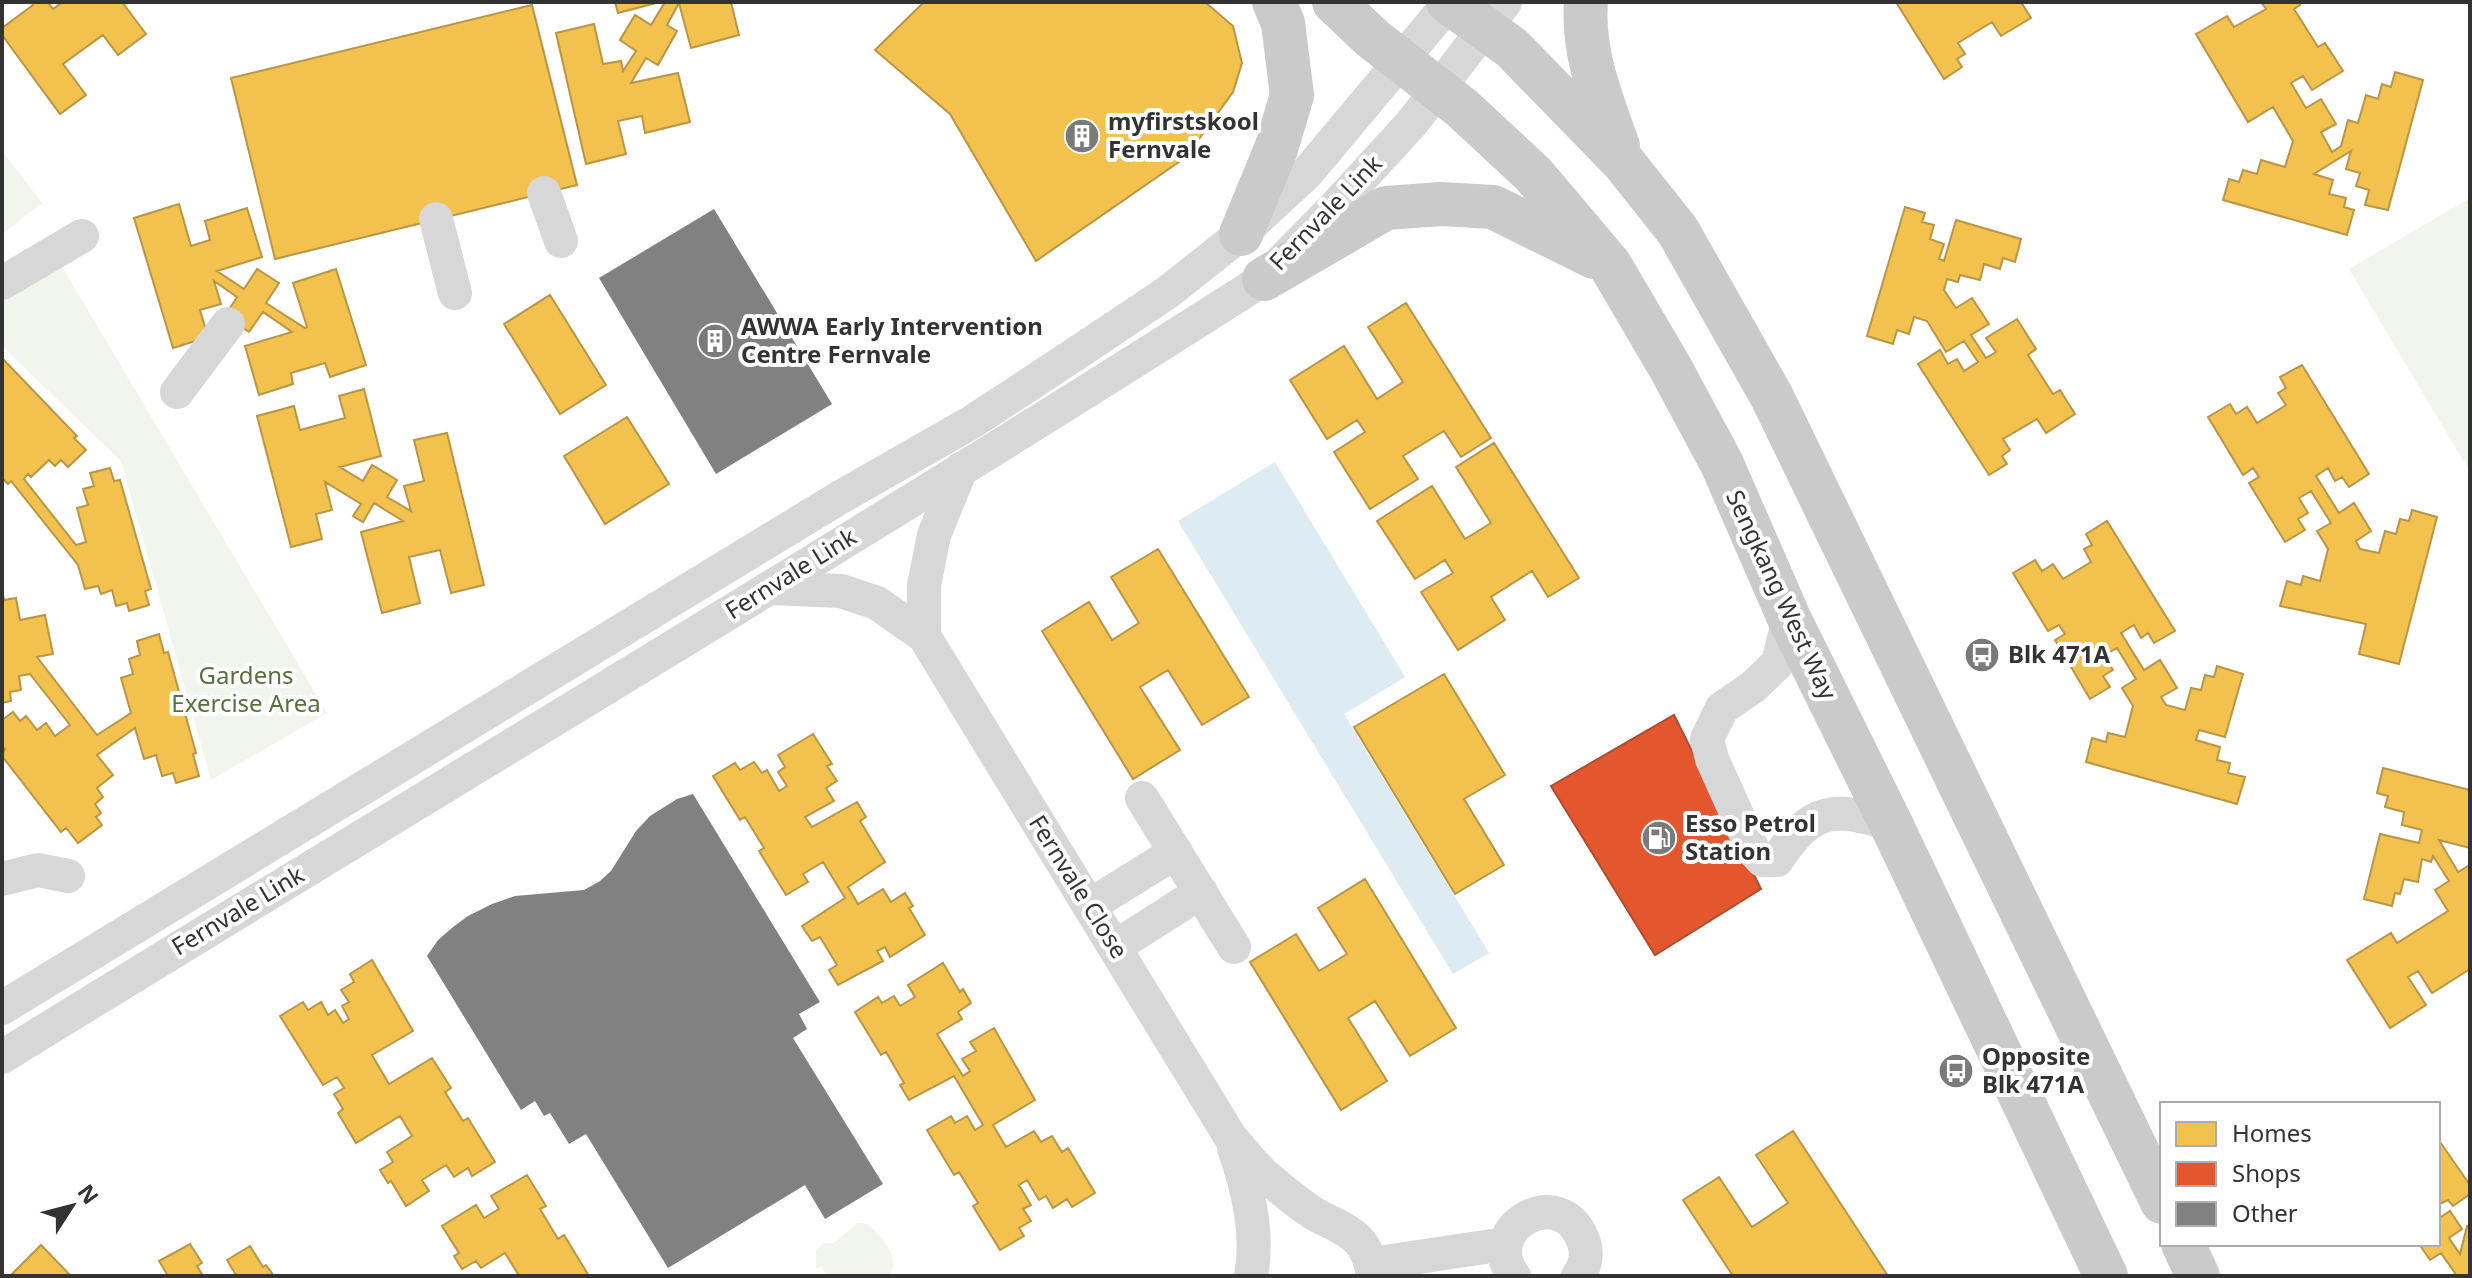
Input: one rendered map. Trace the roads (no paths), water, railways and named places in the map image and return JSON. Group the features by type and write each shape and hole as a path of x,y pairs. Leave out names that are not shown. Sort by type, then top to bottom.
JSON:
{"main road":[{"path":"1241,234 1276,149 1292,95 1283,23 1274,2"},
{"name":"Sengkang West Way","path":"1334,2 1372,38 1462,108 1534,175 1610,265 1722,464 1789,618 1891,824 2106,1276"},
{"path":"1449,2 1495,15 1512,48 1624,163 1678,231 1772,397 2160,1198"},
{"path":"1586,2 1585,20 1594,83 1624,163"},
{"path":"1264,279 1386,208 1441,204 1493,207 1610,265"},
{"path":"2184,1246 2198,1276"}],"street":[{"name":"Fernvale Link","path":"2,1008 839,498 972,422 1168,292 1241,234 1306,174 1449,2"},
{"name":"Fernvale Link","path":"2,1057 771,588 1264,279 1411,124 1495,15"},
{"path":"544,193 561,241"},
{"path":"436,219 455,293"},
{"path":"2,283 82,236"},
{"path":"177,392 228,324"},
{"path":"924,636 924,585 934,535 961,469"},
{"name":"Fernvale Close","path":"771,588 841,591 877,603 924,636 1231,1138 1266,1177 1323,1219 1339,1224 1354,1234 1365,1247 1372,1270"},
{"path":"1789,618 1778,663 1753,687 1722,708 1707,739 1712,759 1753,850 1762,860 1777,860 1787,844 1818,816 1850,812 1891,824"},
{"path":"1142,798 1234,947"},
{"path":"1089,906 1176,852"},
{"path":"2,879 38,870 68,876"},
{"path":"1115,947 1201,892"},
{"name":"Fernvale Close","path":"1231,1138 1246,1185 1256,1255 1248,1273"},
{"path":"1514,1276 1507,1267 1505,1244 1516,1224 1537,1212 1560,1213 1578,1228 1587,1249 1582,1272 1578,1276"},
{"path":"1372,1270 1505,1244"}],"place":[{"name":"myfirstskool Fernvale","path":"1082,136"},
{"name":"AWWA Early Intervention Centre Fernvale","path":"715,341"},
{"name":"Blk 471A","path":"1982,655"},
{"name":"Esso Petrol Station","path":"1659,838"},
{"name":"Opposite Blk 471A","path":"1956,1071"}],"park label":[{"name":"Gardens Exercise Area","path":"246,690"}]}
